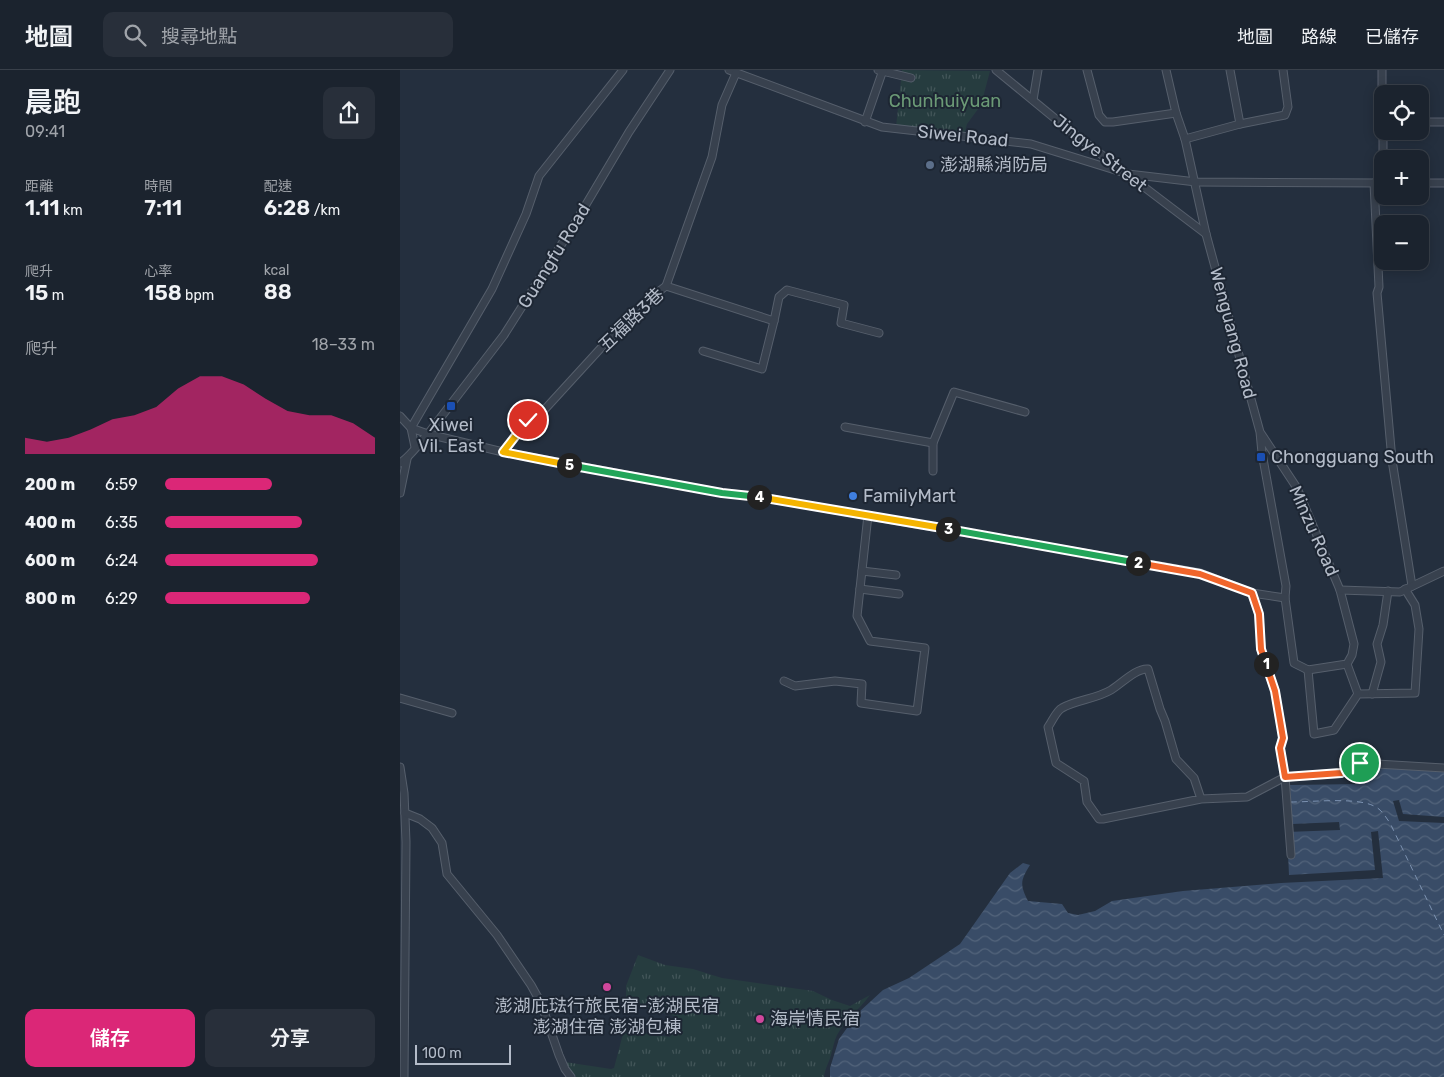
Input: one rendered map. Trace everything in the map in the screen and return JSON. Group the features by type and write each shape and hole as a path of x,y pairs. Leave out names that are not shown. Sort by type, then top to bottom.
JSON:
{"street":[{"path":"411,428 492,290 526,214 539,176 623,70"},
{"name":"Guangfu Road","path":"403,461 428,434 504,336 575,223 629,132 670,70"},
{"path":"866,122 881,70 911,78"},
{"name":"Jingye Street","path":"996,70 1068,130 1206,234"},
{"path":"1033,100 1038,70"},
{"name":"Wenguang Road","path":"1166,70 1196,182 1206,234 1260,432 1262,453 1286,586 1285,598 1294,663 1308,670"},
{"path":"1230,70 1240,124"},
{"path":"1185,139 1240,124 1285,115 1288,107 1283,70"},
{"path":"1382,70 1382,85"},
{"name":"Siwei Road","path":"732,71 882,128 1031,144 1128,174 1196,182 1374,183"},
{"name":"五福路3巷","path":"503,452 528,420 546,408 632,314 639,316 658,292 666,286 712,157 722,105 732,71"},
{"path":"1087,72 1099,115 1105,122 1176,113"},
{"path":"1429,122 1444,122"},
{"path":"1429,183 1444,183"},
{"path":"1358,694 1415,693 1419,629 1415,604 1409,588 1392,460 1377,293 1379,287 1375,205"},
{"path":"666,286 774,321"},
{"path":"703,351 762,368 779,297 787,290 844,305 842,323 879,333"},
{"path":"933,471 933,443 954,392 1025,412"},
{"path":"400,416 411,428 416,447"},
{"path":"845,427 933,443"},
{"path":"411,428 428,434 503,452 722,493 754,496 868,515 1200,574 1252,593 1285,598"},
{"name":"Minzu Road","path":"1260,432 1297,488 1340,590 1400,592 1444,571"},
{"path":"400,493 403,461"},
{"path":"784,681 795,686 835,681 862,684 861,703 917,711 925,648 870,641 857,616 868,515"},
{"path":"862,571 896,575"},
{"path":"860,589 899,594"},
{"path":"1340,590 1354,644 1347,664 1358,694"},
{"path":"1372,694 1381,662 1377,644 1383,625 1388,592"},
{"path":"1252,593 1259,614 1261,649 1275,691 1283,738 1280,748 1285,777 1291,855"},
{"path":"1347,664 1308,670 1314,734 1334,730 1358,694"},
{"path":"1201,799 1194,778 1176,758 1148,669 1143,668 1136,671 1126,681 1106,693 1061,708 1048,727 1056,762 1084,781 1087,802 1098,819 1201,799 1247,798 1285,777 1341,773 1360,763 1444,768"},
{"path":"400,698 452,713"},
{"path":"400,767 405,813 403,898 404,1077"},
{"path":"405,813 420,819 432,828 442,843 447,874 497,935 531,985 541,1003 559,1055 571,1077"}],"green space":[{"name":"Chunhuiyuan","path":"902,70 990,71 981,105 967,124 964,135 896,127"},
{"path":"638,955 665,965 693,969 722,978 813,991 850,1006 870,995 844,1024 837,1035 824,1077 576,1077 565,1062 614,1068 624,1030 670,1037 674,1016 626,1002 626,986"}],"water":[{"path":"1361,765 1444,769 1444,817 1403,814 1399,800 1393,801 1399,821 1444,823 1444,1077 830,1077 830,1068 839,1039 858,1013 883,990 909,978 960,944 1010,873 1023,863 1030,865 1022,883 1028,901 1062,904 1068,913 1078,915 1095,911 1112,901 1183,891 1281,883 1383,878 1378,831 1371,832 1375,870 1289,875 1287,832 1340,830 1339,822 1292,824 1290,785 1361,784"}],"ferry route":[{"path":"1291,802 1356,802 1366,803 1379,809 1390,823 1444,935"}],"place":[{"name":"澎湖縣消防局","path":"930,165"},
{"name":"Xiwei Vil. East","path":"451,406"},
{"name":"Chongguang South","path":"1261,457"},
{"name":"FamilyMart","path":"853,496"},
{"name":"澎湖庇琺行旅民宿-澎湖民宿 澎湖住宿 澎湖包棟","path":"607,987"},
{"name":"海岸情民宿","path":"760,1019"}],"route":[{"path":"528,420 503,452 722,493 754,496 868,515 1200,574 1252,593 1259,614 1261,649 1275,691 1283,738 1280,748 1285,777 1341,773 1360,763"}]}
